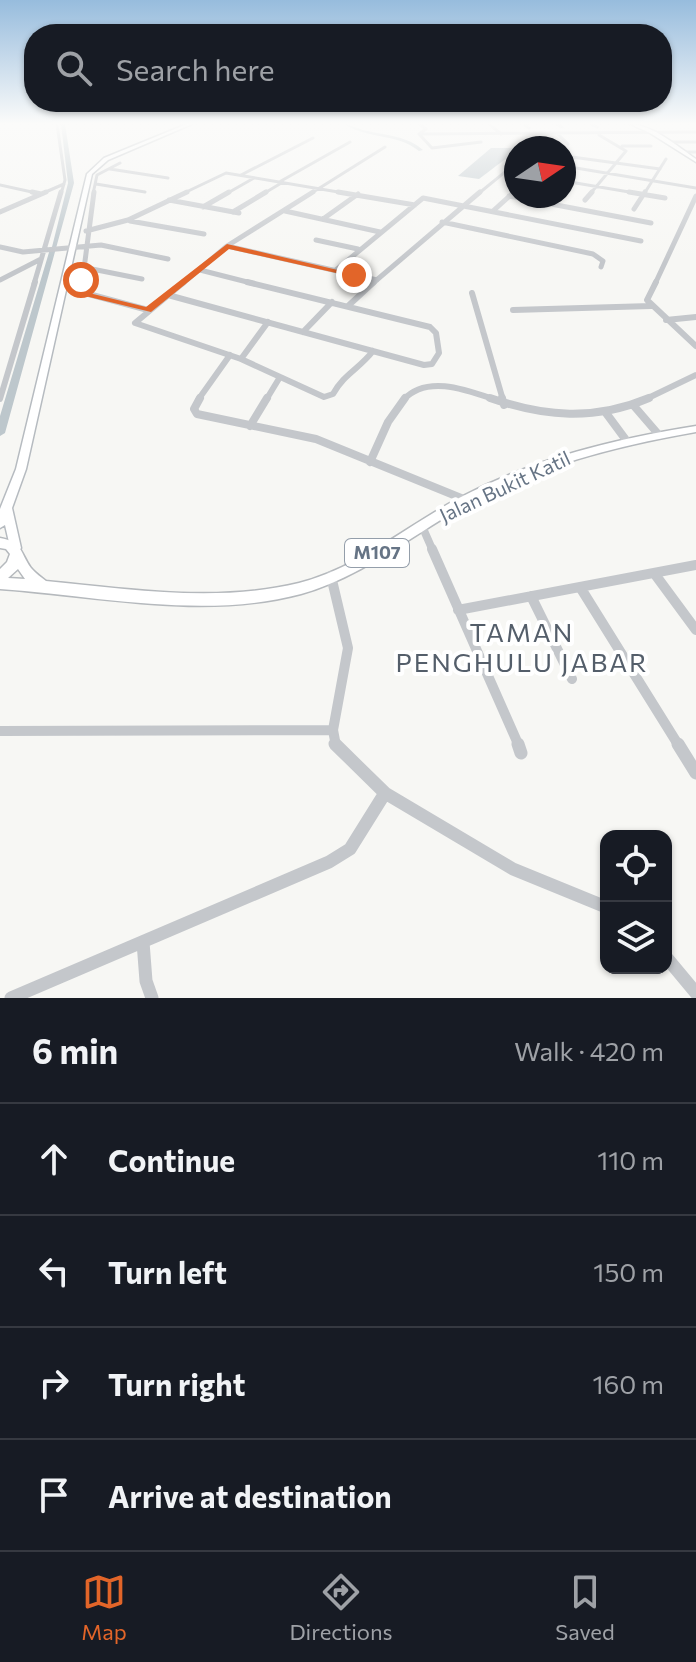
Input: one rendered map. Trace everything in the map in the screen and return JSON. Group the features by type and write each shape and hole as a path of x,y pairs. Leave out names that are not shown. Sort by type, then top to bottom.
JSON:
{"main road":[{"path":"0,524 8,511 88,178 93,171"},
{"name":"Jalan Bukit Katil","path":"41,585 191,599 273,594 303,588 331,576 466,500 540,466 626,440 696,429"},
{"path":"8,511 16,550 27,573 41,585"},
{"path":"0,543 16,550"},
{"path":"0,577 13,565 16,550"},
{"name":"M107","path":"0,583 41,585"}],"street":[{"path":"0,399 64,184 62,171"},
{"path":"104,171 97,175 86,231 81,292 148,310"},
{"path":"123,171 168,178"},
{"path":"241,175 250,171"},
{"path":"232,212 301,171"},
{"path":"347,171 227,246 135,321 139,327 230,355 329,396 336,391 343,376 359,368 373,351"},
{"path":"593,171 696,188"},
{"path":"585,200 610,171"},
{"path":"634,209 659,171"},
{"path":"348,306 442,222 504,172"},
{"path":"86,231 128,220 223,173 415,205"},
{"path":"203,207 255,178"},
{"path":"576,183 665,198"},
{"path":"0,212 64,184"},
{"path":"96,184 145,192"},
{"path":"0,185 41,194"},
{"path":"323,219 358,194"},
{"path":"696,196 648,295 651,306 696,346"},
{"path":"336,270 358,249 426,198 641,241"},
{"path":"169,200 239,213"},
{"path":"493,211 504,201"},
{"path":"571,208 651,223"},
{"path":"571,227 581,210"},
{"path":"284,211 380,232"},
{"path":"128,220 204,234"},
{"path":"684,221 696,223"},
{"path":"442,222 593,254 603,261 601,267"},
{"path":"316,240 358,249"},
{"path":"0,247 19,252 101,245 168,259"},
{"path":"227,246 377,280"},
{"path":"0,280 41,259"},
{"path":"82,267 142,279"},
{"path":"168,295 429,365 440,350 436,333 430,327 200,270"},
{"path":"472,293 504,405"},
{"path":"303,332 332,302"},
{"path":"513,310 651,306"},
{"path":"666,320 696,317"},
{"path":"241,359 268,322"},
{"path":"230,355 194,409 201,415 316,439 466,500"},
{"path":"370,462 403,399 414,390 431,386 455,388 504,405 551,415 606,413 634,406 696,375"},
{"path":"250,426 280,377"},
{"path":"634,406 659,435"},
{"path":"606,413 626,440"},
{"path":"422,526 515,732 521,753"},
{"path":"458,610 696,565"},
{"path":"654,573 696,630"},
{"path":"331,576 348,648 333,730 336,748 385,793 513,869 600,905"},
{"path":"580,587 696,773"},
{"path":"531,596 572,679"},
{"path":"0,731 333,730"},
{"path":"11,998 329,862 350,849 385,793"},
{"path":"143,942 146,981 152,998"},
{"path":"672,964 696,993"}],"shaded area":[{"path":"464,171 490,171 479,179 458,176"}],"waterway":[{"path":"54,246 71,183 69,171"},
{"path":"0,433 53,249"}],"district":[{"name":"TAMAN PENGHULU JABAR","path":"522,648"}],"route":[{"path":"81,280 81,292 85,295 148,310 227,246 354,275"}]}
